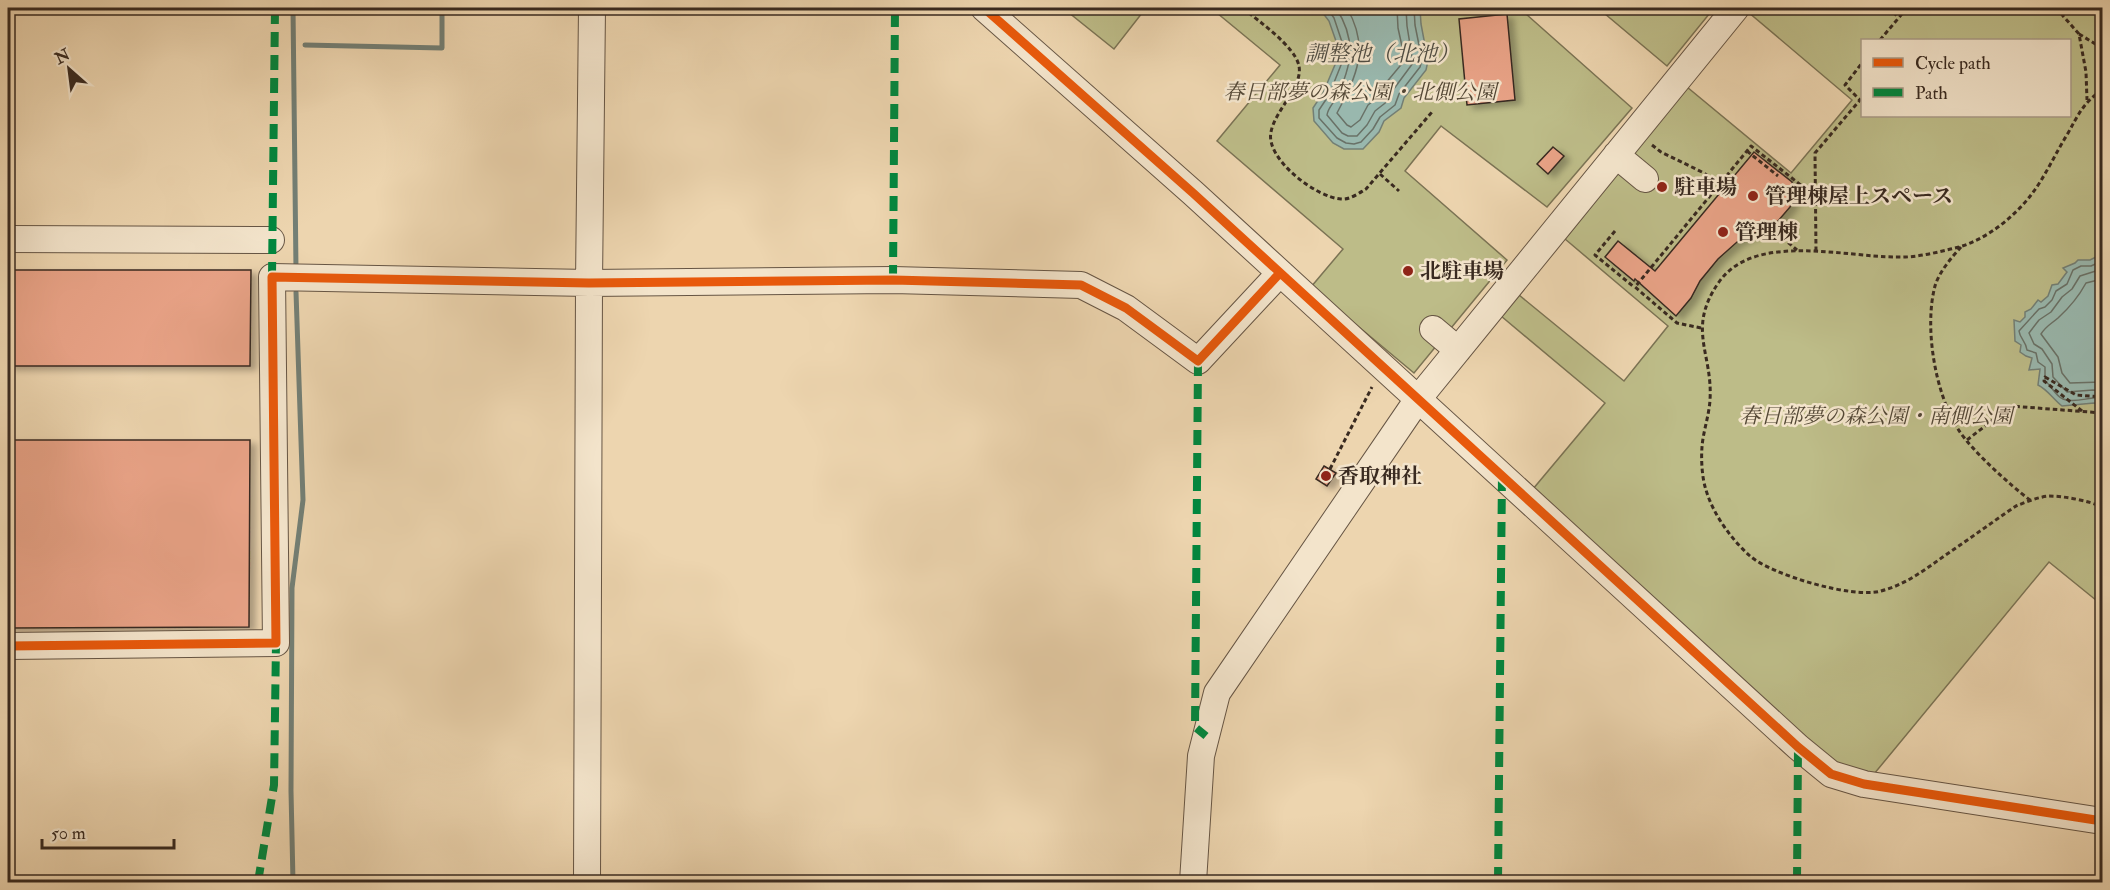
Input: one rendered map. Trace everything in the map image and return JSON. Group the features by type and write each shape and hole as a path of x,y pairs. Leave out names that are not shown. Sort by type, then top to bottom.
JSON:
{"street":[{"path":"587,882 592,8"},
{"path":"984,8 1193,193 1798,747 1831,774 1864,784 2103,821"},
{"path":"1193,882 1201,756 1217,693 1418,399 1736,8"},
{"path":"1616,155 1645,179"},
{"path":"8,239 271,240"},
{"path":"8,646 276,643 272,277 589,283 893,280 1081,285 1126,308 1198,361 1279,274"},
{"path":"1433,330 1458,350"}],"path":[{"path":"1243,8 1296,57 1299,77 1275,118 1270,133 1271,143 1279,160 1317,193 1342,200 1366,189 1432,112"},
{"path":"1887,8 1899,17"},
{"path":"1881,39 1907,8"},
{"path":"2056,8 2079,34 2103,48"},
{"path":"2079,34 2087,100"},
{"path":"1816,251 1815,153 1860,100 1845,86 1861,66"},
{"path":"2103,90 2087,100 2032,194 2004,223 1983,237 1962,246 1926,255 1897,257 1798,251 1752,257 1720,280 1707,303 1701,328 1710,390 1702,448 1705,489 1722,525 1750,556 1776,571 1820,585 1867,594 1906,582 2016,506 2031,500 2049,496 2094,503 2103,507"},
{"path":"1636,131 1661,152 1704,173 1719,185"},
{"path":"1635,287 1751,146 1816,197"},
{"path":"1747,151 1778,176"},
{"path":"1380,174 1399,191"},
{"path":"1771,228 1798,251"},
{"path":"1614,231 1594,255 1677,323 1701,328"},
{"path":"1962,246 1936,284 1930,318 1930,333 1940,382 1950,414 1959,430 2018,490 2031,500"},
{"path":"1330,469 1383,367"},
{"path":"2083,412 2044,381 2045,377 2076,395 2103,398"},
{"path":"2069,401 2076,395"},
{"path":"1967,440 2011,406 2103,413"}],"green space":[{"path":"1063,8 1146,8 1114,49"},
{"name":"春日部夢の森公園・北側公園","path":"1211,8 1531,8 1526,14 1632,108 1547,207 1441,126 1405,171 1507,260 1414,373 1311,287 1343,249 1217,141 1280,65"},
{"path":"1598,8 1714,8 1667,66"},
{"name":"春日部夢の森公園・南側公園","path":"1752,8 2102,8 2102,605 2049,562 1874,774 1836,766 1533,489 1605,403 1501,316 1519,295 1624,381 1668,326 1565,239 1687,87 1791,173 1852,100 1748,12"}],"water":[{"name":"調整池（北池）","path":"1319,8 1420,8 1428,61 1426,70 1404,98 1401,108 1384,121 1379,132 1363,149 1344,149 1333,143 1314,121 1313,108 1323,93 1337,60 1337,44 1329,21"},
{"path":"2102,254 2102,405 2094,403 2062,406 2038,385 2040,369 2029,370 2032,358 2020,352 2021,345 2015,341 2014,320 2020,322 2025,317 2025,312 2031,309 2038,300 2041,302 2048,296 2052,285 2058,284 2067,272 2063,268 2078,260 2090,260"}],"building":[{"path":"1507,14 1515,100 1467,105 1459,19"},
{"path":"1553,147 1564,156 1548,174 1537,164"},
{"name":"管理棟","path":"1754,152 1792,182 1793,201 1778,221 1737,242 1718,259 1676,316 1635,279 1634,281 1605,257 1618,241 1655,271"},
{"path":"8,270 251,270 250,366 8,366"},
{"path":"8,440 250,440 249,627 8,628"},
{"name":"香取神社","path":"1324,466 1336,473 1327,486 1316,479"}],"waterway":[{"path":"293,8 296,270"},
{"path":"305,45 442,48 442,8"},
{"path":"293,882 292,588 303,500 296,292"}],"marked path":[{"path":"272,277 275,8"},
{"path":"893,280 895,8"},
{"path":"1198,361 1195,727 1206,736"},
{"path":"1498,882 1502,474"},
{"path":"258,882 274,785 276,643"},
{"path":"1797,882 1798,747"},
{"path":"2102,821 2102,882"}],"cycle path":[{"path":"984,8 1193,193 1798,747 1831,774 1864,784 2102,821"},
{"path":"8,646 276,643 272,277 589,283 893,280 1081,285 1126,308 1198,361 1279,274"}],"place":[{"name":"駐車場","path":"1662,187"},
{"name":"管理棟屋上スペース","path":"1753,196"},
{"name":"管理棟","path":"1723,232"},
{"name":"北駐車場","path":"1408,271"},
{"name":"香取神社","path":"1326,476"}]}
